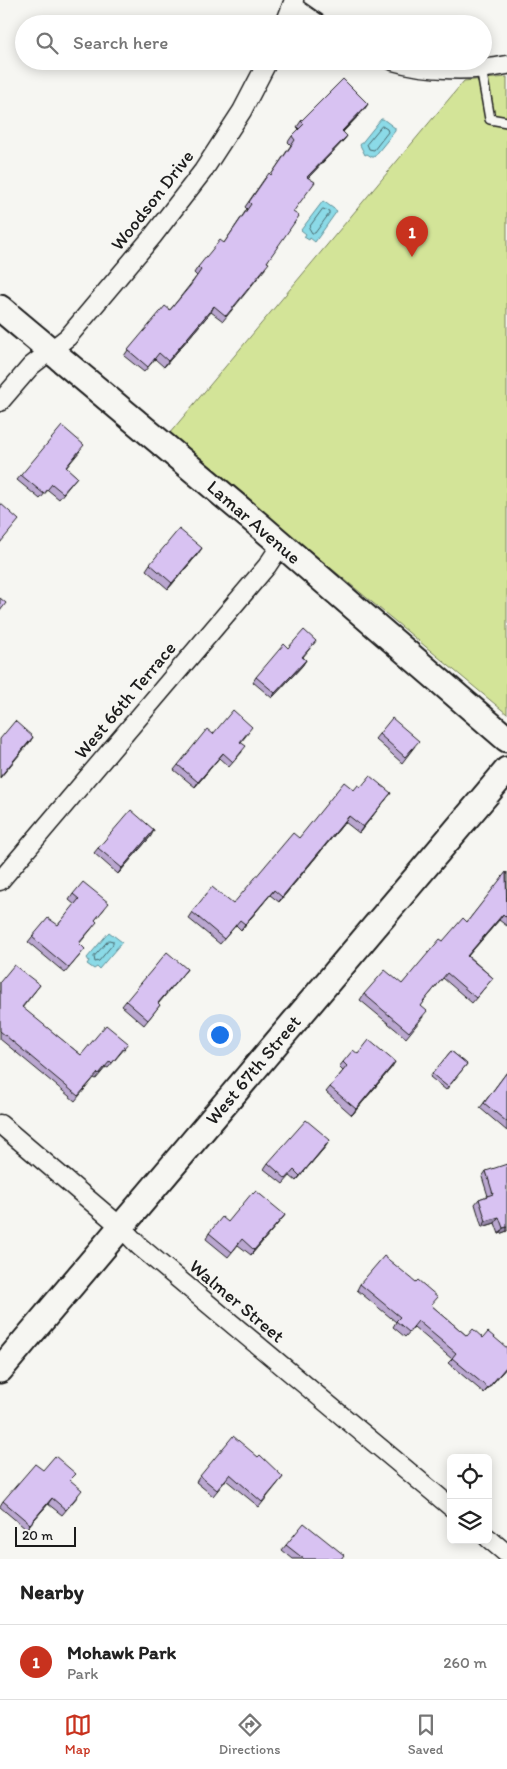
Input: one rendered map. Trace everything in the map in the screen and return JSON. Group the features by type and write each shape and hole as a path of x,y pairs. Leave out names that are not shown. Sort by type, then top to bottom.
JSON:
{"street":[{"path":"288,15 293,3 307,15"},
{"path":"492,67 507,65"},
{"name":"Woodson Drive","path":"0,402 31,366 68,337 152,237 203,171 242,111 263,70"},
{"name":"Lamar Avenue","path":"0,308 507,739"},
{"name":"West 66th Terrace","path":"0,881 260,573 281,545"},
{"name":"West 67th Street","path":"0,1370 507,770"},
{"name":"Walmer Street","path":"0,1124 121,1226 139,1246 447,1504"},
{"path":"492,1541 507,1554"}],"lane":[{"path":"481,70 490,119 507,122"}],"green space":[{"path":"507,77 507,714 169,434 464,81"}],"water":[{"path":"381,119 395,128 395,131 374,157 365,155 360,145"},
{"path":"323,201 337,211 315,242 310,238 309,240 304,237 306,234 301,230"},
{"path":"109,932 122,942 99,969 97,967 94,969 87,964 89,961 87,958"}],"building":[{"path":"343,79 368,104 342,131 347,136 307,177 315,182 293,212 299,216 267,262 269,263 226,316 214,306 168,361 159,353 148,367 128,350 165,306 170,310 190,286 201,270 198,267 220,240 224,243 251,204 249,202 269,173 271,175 295,140 292,136 304,124 301,121"},
{"path":"62,426 84,445 66,467 77,477 63,493 52,484 44,494 21,475"},
{"path":"0,503 19,520 0,543"},
{"path":"179,529 202,548 172,583 150,564"},
{"path":"0,598 6,603 0,611"},
{"path":"304,630 316,641 302,657 306,660 275,693 256,677 284,644 288,648"},
{"path":"233,710 252,727 240,742 246,746 233,762 223,753 198,782 178,765 207,729 213,734"},
{"path":"392,718 419,741 405,757 379,734"},
{"path":"15,721 33,737 0,777 0,739"},
{"path":"370,776 391,793 363,827 349,816 282,897 274,890 245,924 240,920 224,939 192,912 212,887 233,904 293,833 299,838 344,782 354,790 358,785 361,787"},
{"path":"131,810 154,830 122,868 98,848"},
{"path":"506,872 507,918 503,914 467,956 493,978 476,998 447,973 423,1002 421,1006 427,1011 409,1032 364,994 385,970 402,984 440,939 443,941 463,918 467,922"},
{"path":"83,882 109,903 95,920 97,922 79,943 85,949 69,968 32,937 48,918 58,925 79,899 73,894"},
{"path":"167,952 187,969 158,1003 160,1005 148,1020 126,1001"},
{"path":"14,965 40,985 22,1007 81,1055 106,1025 128,1043 112,1063 110,1061 78,1096 0,1031 0,982"},
{"path":"369,1040 395,1062 356,1109 330,1087 347,1066 343,1062 353,1050 358,1054"},
{"path":"451,1051 467,1064 448,1087 432,1074"},
{"path":"507,1072 507,1122 484,1103"},
{"path":"306,1120 330,1140 300,1176 294,1170 286,1179 268,1163"},
{"path":"507,1164 507,1227 503,1228 499,1217 486,1221 479,1199 493,1194 486,1171"},
{"path":"256,1191 285,1215 254,1250 242,1239 232,1252 209,1233 222,1217 228,1222 252,1193"},
{"path":"384,1256 438,1297 431,1305 467,1336 473,1329 483,1338 488,1332 507,1348 507,1366 488,1388 452,1358 456,1353 418,1321 409,1332 396,1321 400,1317 360,1284"},
{"path":"233,1436 258,1457 260,1455 283,1477 262,1502 230,1474 217,1490 200,1476"},
{"path":"55,1456 76,1474 70,1480 82,1490 66,1510 52,1498 30,1524 3,1501 35,1464 43,1470"},
{"path":"304,1523 344,1555 341,1559 304,1559 286,1545"}],"place":[{"name":"Mohawk Park","path":"412,257"}]}
